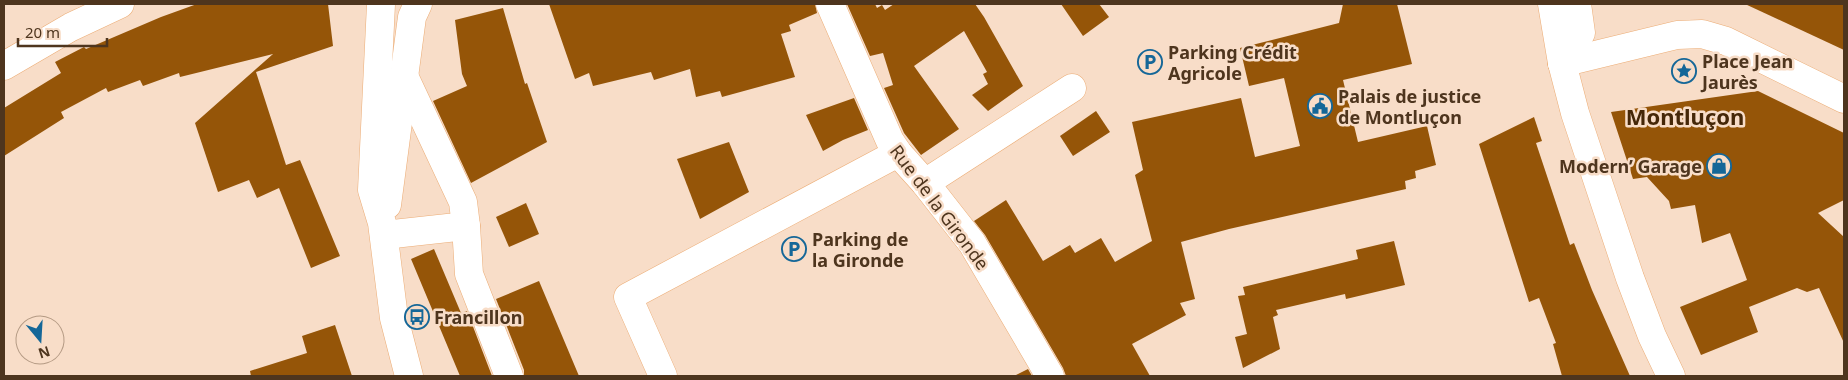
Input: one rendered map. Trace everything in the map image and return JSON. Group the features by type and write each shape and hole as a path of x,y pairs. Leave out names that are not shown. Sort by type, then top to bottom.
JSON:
{"street":[{"path":"4,66 71,27 120,4"},
{"path":"382,4 372,190 383,230 394,318 408,376"},
{"path":"383,230 412,17 418,4"},
{"name":"Rue de la Gironde","path":"830,4 890,141 972,244 1050,376"},
{"path":"1552,4 1562,63 1575,113 1630,278 1652,336 1672,376"},
{"path":"1562,63 1581,33 1577,4"},
{"path":"1562,63 1677,35 1702,34 1726,41 1844,98"},
{"path":"404,76 463,202 469,274 509,376"},
{"path":"925,183 1072,88"},
{"path":"663,376 628,297 898,153"},
{"path":"383,230 466,226"}],"building":[{"path":"197,4 328,4 333,46 256,72 286,165 300,160 340,256 311,268 279,188 257,198 249,180 218,192 195,123 273,54 180,77 179,73 143,86 140,80 108,92 106,88 61,112 64,118 4,156 4,108 61,73 55,62 84,47 86,49"},
{"path":"549,4 815,4 817,13 789,25 791,31 781,34 795,77 722,97 720,91 696,97 690,69 654,80 651,72 593,86 589,73 575,79"},
{"path":"847,4 875,4 877,8 882,5 885,10 894,4 975,4 1023,86 988,111 972,95 988,84 983,74 987,72 964,31 914,66 959,129 921,155 904,133 884,88 893,85 883,53 870,56"},
{"path":"1061,4 1099,4 1109,17 1083,36"},
{"path":"1343,4 1397,4 1412,64 1343,80 1358,142 1427,126 1436,165 1415,171 1416,178 1405,181 1406,189 1229,229 1181,242 1195,299 1180,303 1186,315 1132,344 1150,376 1066,376 985,235 974,221 1006,200 1043,261 1070,245 1075,253 1101,238 1115,262 1152,241 1135,175 1143,170 1132,122 1241,98 1255,157 1300,146 1284,78 1249,86 1240,48 1339,23"},
{"path":"1745,4 1844,4 1844,50"},
{"path":"503,8 525,84 527,83 547,142 471,183 433,101 467,86 462,74 455,20"},
{"path":"1758,91 1844,133 1844,200 1818,213 1844,237 1844,343 1819,288 1807,292 1797,288 1749,307 1758,332 1701,355 1680,307 1747,280 1730,233 1702,243 1695,205 1671,209 1669,201 1647,177 1633,179 1611,112"},
{"path":"854,98 868,130 843,140 823,151 806,115"},
{"path":"1096,111 1110,132 1073,156 1060,136"},
{"path":"1534,117 1542,141 1536,143 1570,245 1574,243 1592,290 1630,376 1562,376 1553,344 1556,343 1539,298 1529,302 1479,144"},
{"path":"729,142 749,192 700,219 677,159"},
{"path":"526,203 539,234 509,247 496,217"},
{"path":"1394,241 1405,285 1346,299 1345,294 1276,310 1278,315 1273,317 1280,349 1243,368 1235,337 1247,334 1238,296 1245,295 1243,287 1358,259 1356,250"},
{"path":"434,249 461,313 467,311 492,376 460,376 411,259"},
{"path":"539,281 579,376 524,376 524,370 496,299"},
{"path":"335,325 352,376 251,376 250,371 307,353 302,336"},
{"path":"1028,369 1032,376 1014,376"}],"place":[{"name":"Parking Crédit Agricole","path":"1150,62"},
{"name":"Place Jean Jaurès","path":"1684,71"},
{"name":"Palais de justice de Montluçon","path":"1320,106"},
{"name":"Modern’ Garage","path":"1719,166"},
{"name":"Parking de la Gironde","path":"794,249"},
{"name":"Francillon","path":"417,317"}],"district":[{"name":"Montluçon","path":"1685,116"}]}
